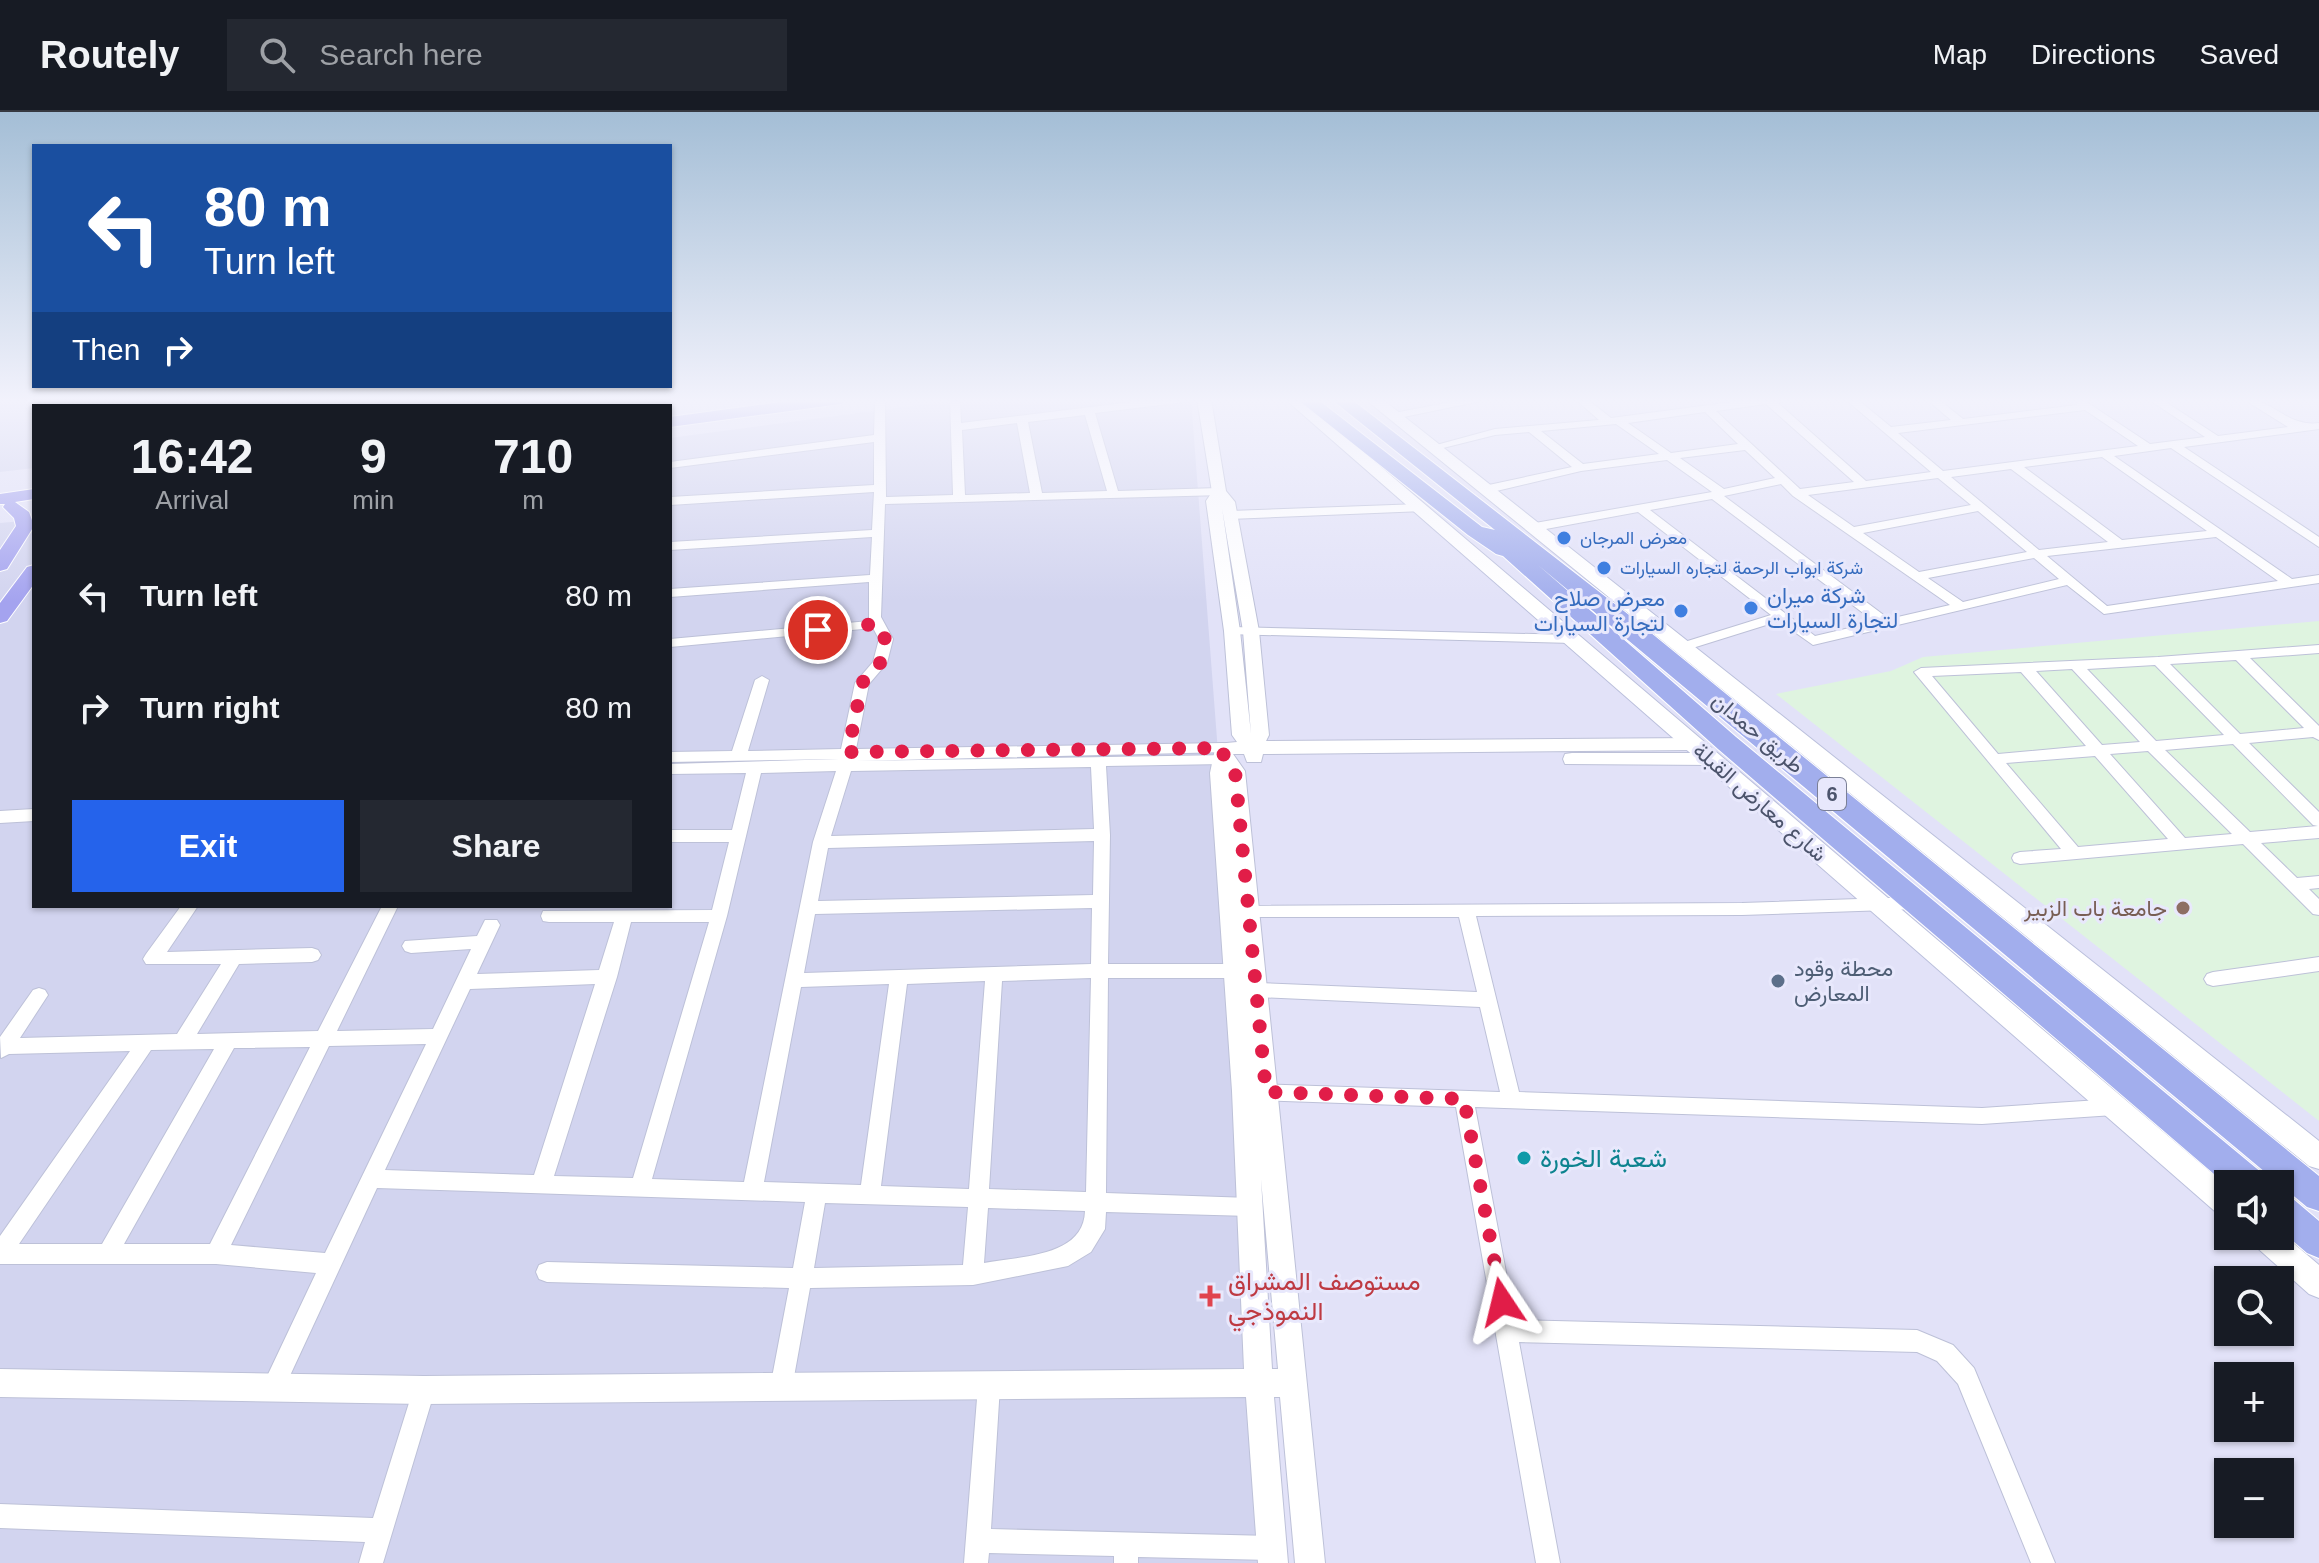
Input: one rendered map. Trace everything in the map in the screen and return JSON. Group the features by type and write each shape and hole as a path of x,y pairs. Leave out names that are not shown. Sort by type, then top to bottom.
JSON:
{"highway":[{"path":"1393,467 1475,531 1526,543"},
{"name":"طريق حمدان","path":"1409,467 1475,521 1526,543 1618,650 2233,1170"},
{"name":"طريق حمدان","path":"1427,467 1526,543 1631,616 2319,1196"},
{"path":"1440,467 1512,524 1526,543"},
{"path":"2294,1221 2319,1242"}],"main road":[{"name":"شارع معارض القبلة","path":"1372,467 1712,759 1876,905 2214,1193"},
{"path":"1460,467 1488,489 1526,543"},
{"path":"4,505 32,495"},
{"path":"4,505 32,505"},
{"path":"0,565 25,526 23,516 4,505"},
{"path":"0,565 18,558 32,558"},
{"path":"0,617 32,574"},
{"path":"1631,616 1683,647 2319,1157"},
{"path":"2280,1250 2319,1284"}],"street":[{"path":"752,1190 821,842 846,759 862,683 880,663 886,639 876,624 880,467"},
{"path":"958,467 959,500"},
{"path":"1031,467 1037,498"},
{"path":"1105,467 1114,496"},
{"path":"1215,467 1219,492 1227,499 1251,631 1260,735 1254,754"},
{"path":"1488,489 1590,467"},
{"path":"1682,467 1885,623"},
{"path":"1769,467 1797,493 1960,606"},
{"path":"1844,467 1863,484"},
{"path":"1931,467 2104,610 2319,579"},
{"path":"1797,493 1990,467"},
{"path":"2016,467 2120,545"},
{"path":"2123,467 2291,584"},
{"path":"2206,467 2319,543"},
{"path":"1526,543 1640,508 1783,480"},
{"path":"672,501 879,495 959,500 1219,492"},
{"path":"1219,492 1213,501 1232,631 1241,735 1254,754"},
{"path":"1853,531 1980,507"},
{"path":"1230,515 1420,508"},
{"path":"1640,508 1813,641 2069,581"},
{"path":"672,546 877,533"},
{"path":"1918,576 2036,554 2220,533"},
{"path":"672,593 875,578"},
{"path":"1683,647 1781,616"},
{"path":"672,643 876,624"},
{"path":"1232,631 1573,639"},
{"path":"2074,853 1921,672 2158,661 2318,649"},
{"path":"2239,655 2318,733"},
{"path":"2158,661 2319,821"},
{"path":"2075,664 2154,748 2319,909"},
{"path":"2024,666 2181,844"},
{"path":"739,754 762,680"},
{"path":"1995,759 2318,733"},
{"path":"1254,754 1694,744"},
{"path":"672,757 739,754 846,759 1098,762 1223,754"},
{"path":"989,1386 977,1552 1272,1556 1250,1207 1257,990 1235,771 1223,754"},
{"path":"1223,754 1220,773 1234,971 1255,1092 1294,1383 1310,1563"},
{"path":"672,769 755,767 846,759 1223,754 1712,759"},
{"path":"547,1272 801,1278 973,1275 1068,1256 1084,1245 1095,1229 1102,835 1098,762"},
{"path":"640,1187 719,916 755,767"},
{"path":"0,817 32,815"},
{"path":"2020,858 2319,832"},
{"path":"821,842 1102,835"},
{"path":"672,836 738,836"},
{"path":"2293,884 2319,882"},
{"path":"808,908 1100,901"},
{"path":"1250,911 1742,909 1917,903"},
{"path":"189,908 152,959 312,955"},
{"path":"216,1254 389,908"},
{"path":"1466,910 1512,1101"},
{"path":"549,916 719,916"},
{"path":"541,1184 625,916"},
{"path":"273,1387 487,934 411,946"},
{"path":"183,1041 235,956"},
{"path":"2213,979 2319,964"},
{"path":"794,980 1099,971 1234,971"},
{"path":"973,1275 994,974"},
{"path":"464,982 608,977"},
{"path":"870,1195 899,977"},
{"path":"1257,990 1489,1000"},
{"path":"2,1048 39,995"},
{"path":"2,1048 439,1036"},
{"path":"107,1255 229,1040"},
{"path":"0,1254 146,1042"},
{"path":"1255,1092 1982,1116 2114,1107"},
{"path":"1464,1099 1548,1563"},
{"path":"371,1179 1250,1207"},
{"path":"781,1388 817,1193"},
{"path":"0,1254 216,1254 331,1264"},
{"path":"1507,1331 1917,1341 1945,1353 1966,1376 2043,1563"},
{"path":"0,1383 424,1390 1294,1383"},
{"path":"371,1563 424,1390"},
{"path":"3,1522 382,1530"}],"shaded area":[{"path":"0,467 32,467 32,468 0,472"},
{"path":"672,467 1196,467 1280,1563 0,1563 0,523 32,520 32,908 672,908"},
{"name":"جامعة باب الزبير","path":"2319,621 2319,1121 1776,694 1891,671 1923,657"}],"place":[{"name":"معرض المرجان","path":"1564,538"},
{"name":"شركة ابواب الرحمة لتجاره السيارات","path":"1604,568"},
{"name":"شركة ميران لتجارة السيارات","path":"1751,608"},
{"name":"معرض صلاح لتجارة السيارات","path":"1681,611"},
{"name":"جامعة باب الزبير","path":"2183,908"},
{"name":"محطة وقود المعارض","path":"1778,981"},
{"name":"شعبة الخورة","path":"1524,1158"},
{"name":"مستوصف المشراق النموذجي","path":"1210,1296"}],"route":[{"path":"818,630 876,624 886,639 880,663 862,683 848,752 1223,748 1224,759 1235,771 1266,1092 1464,1099 1502,1302"}]}
